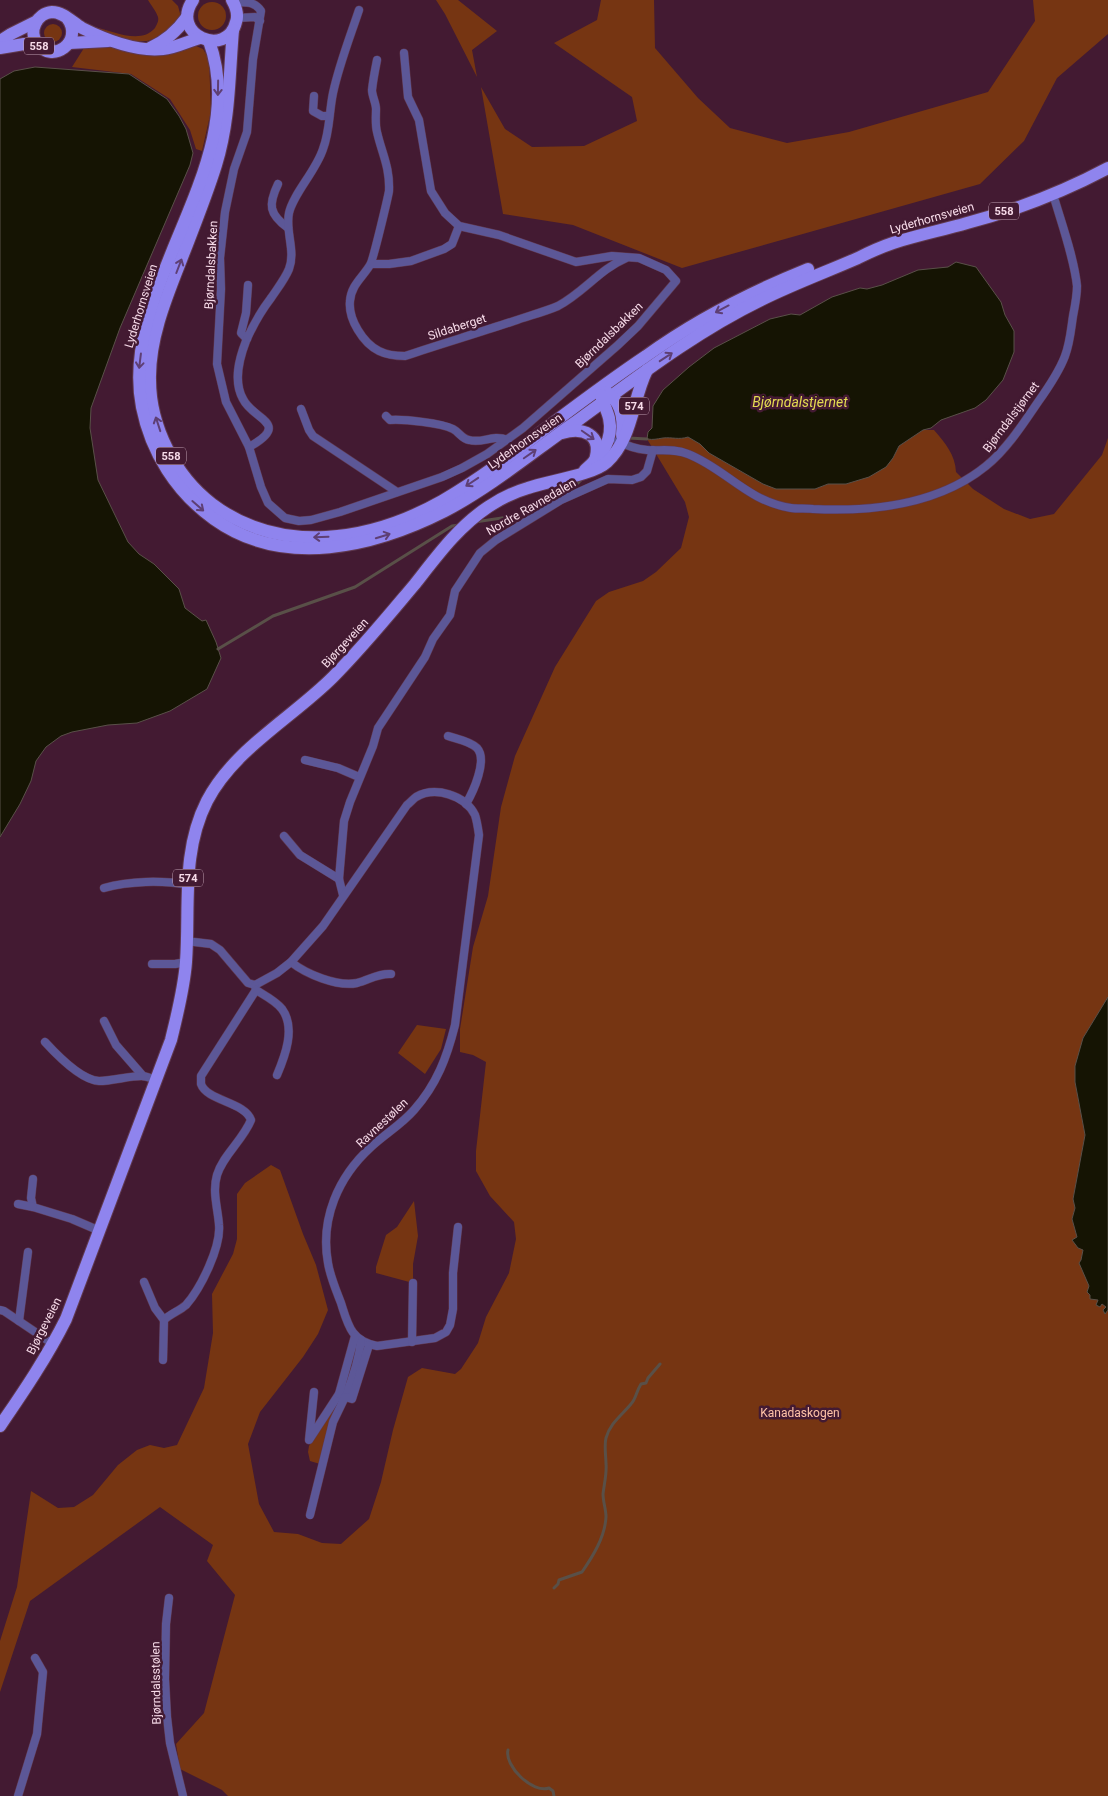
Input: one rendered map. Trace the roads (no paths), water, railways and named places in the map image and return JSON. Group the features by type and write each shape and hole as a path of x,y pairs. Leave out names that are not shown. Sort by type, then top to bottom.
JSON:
{"main road":[{"path":"148,49 176,31 187,17 192,0"},
{"name":"558","path":"0,41 35,22 47,13 58,13 82,28 114,41 148,49 162,49 204,39 220,40 230,34 235,24 237,12 232,1"},
{"name":"558","path":"187,17 190,28 204,39"},
{"name":"558","path":"67,18 72,28 69,43"},
{"name":"558","path":"35,22 33,35 38,46"},
{"name":"Lyderhornsveien","path":"235,24 230,98 222,141 210,184 164,304 150,368 151,397 155,416 165,443 180,470 205,498 237,520 254,528 273,533 330,537 367,530 406,518 462,489 511,455 600,388 680,333 738,300 781,280 856,251 875,249"},
{"name":"Lyderhornsveien","path":"204,39 217,65 218,99 212,139 200,180 154,300 143,340 138,370 141,402 149,433 162,462 180,488 196,505 222,524 254,538 289,547 306,549 338,547 392,533 446,510 482,488 647,370 743,309 785,288 875,249 970,223 1028,204 1108,168"},
{"name":"558","path":"0,48 24,44 38,46 47,51 57,51 69,43 114,41"},
{"name":"Bjørgeveien","path":"581,473 595,461 604,449 627,433 640,385 647,370"},
{"name":"574","path":"600,388 607,399"},
{"name":"Bjørgeveien","path":"0,1426 53,1344 66,1319 157,1080 176,1019 186,962 188,884 192,843 200,817 214,788 235,764 332,678 371,637 456,534 476,516 500,500 526,488 590,472 605,464 623,424 616,401 607,399"},
{"path":"559,433 576,430 589,434 596,442 597,454 595,461"}],"street":[{"path":"232,1 252,2 258,6 261,11 260,21"},
{"path":"249,447 263,440 268,434 268,427 265,419 255,413 243,400 237,380 239,359 260,313 289,270 292,259 288,228 289,212 315,168 323,150 328,132 334,91 359,10"},
{"path":"235,24 255,17 260,21"},
{"name":"Bjørndalsbakken","path":"260,21 253,59 247,132 234,169 225,212 220,258 221,289 216,364 226,402 249,447 261,488 268,503 286,518 299,521 311,520 442,477 462,468 508,440 618,346 638,326 676,281 666,270 649,261 628,257"},
{"path":"404,53 408,97 418,120 431,191 445,213 459,226 499,235 576,262 612,256 628,257"},
{"name":"Sildaberget","path":"377,60 372,92 376,106 376,130 389,177 389,194 371,264 353,289 349,302 357,329 368,344 380,352 394,356 405,356 555,307 569,299 610,266 628,257"},
{"path":"314,96 312,111 322,116 329,116"},
{"path":"278,184 271,198 272,209 276,220 288,228"},
{"name":"Bjørndalstjørnet","path":"615,440 635,448 668,450 689,454 706,463 751,494 775,504 792,508 842,510 884,507 932,495 967,479 984,467 1004,448 1043,396 1065,355 1076,296 1076,285 1068,246 1053,194"},
{"path":"371,264 411,261 444,249 452,244 459,226"},
{"path":"247,339 241,333 246,313 248,285"},
{"path":"301,409 314,436 397,492"},
{"path":"386,416 390,420 405,419 450,428 468,440 475,441 493,437 508,440"},
{"name":"Nordre Ravnedalen","path":"343,895 339,878 344,821 378,728 450,615 455,591 480,553 496,540 561,500 608,479 632,480 641,477 647,471 653,450"},
{"path":"164,1320 184,1306 191,1298 214,1254 218,1242 219,1224 214,1186 217,1175 222,1164 251,1120 250,1116 243,1110 206,1091 202,1085 201,1076 255,987 291,962 323,926 407,805 417,797 430,792 444,793 466,804 474,790 481,756 472,745 448,736"},
{"path":"305,760 338,768 359,777"},
{"name":"Ravnestølen","path":"358,1338 351,1332 328,1263 325,1236 328,1218 337,1191 349,1171 369,1148 413,1111 437,1077 448,1054 456,1025 479,834 474,815 466,804"},
{"path":"284,836 300,855 339,878"},
{"path":"104,888 133,883 188,884"},
{"path":"186,941 211,944 220,950 248,983 281,1008 286,1017 288,1032 286,1055 277,1075"},
{"path":"152,964 186,962"},
{"path":"291,962 312,975 341,983 356,983 382,974 391,974"},
{"path":"104,1021 122,1053 142,1076"},
{"path":"45,1042 57,1055 90,1079 98,1081 142,1076 157,1080"},
{"path":"32,1180 31,1198 33,1207"},
{"path":"18,1204 72,1219 100,1231"},
{"path":"358,1338 369,1345 377,1346 435,1338 446,1332 450,1325 458,1227"},
{"path":"19,1321 28,1252"},
{"path":"144,1282 155,1308 164,1320 164,1360"},
{"path":"412,1342 413,1283"},
{"path":"0,1310 53,1344"},
{"path":"314,1392 309,1440 353,1378 360,1356 358,1338"},
{"path":"342,1395 352,1399 369,1345"},
{"path":"310,1515 333,1422 342,1395"},
{"name":"Bjørndalsstølen","path":"169,1598 164,1679 170,1742 184,1796"},
{"path":"18,1796 37,1734 42,1672 35,1658"}],"water":[{"path":"35,67 129,74 167,99 186,129 193,153 190,165 120,328 91,408 90,428 98,480 128,542 179,589 185,608 202,621 206,620 221,658 207,689 170,711 137,723 108,725 72,732 61,736 46,747 36,761 31,781 20,804 0,837 0,79 14,71"},
{"name":"Bjørndalstjernet","path":"956,262 976,267 1001,302 1005,315 1014,331 1014,352 1003,380 986,400 975,408 941,420 931,428 923,430 899,446 886,467 869,477 846,484 828,484 815,489 776,489 763,484 709,453 700,444 688,437 647,439 648,432 652,428 653,406 663,390 714,348 770,319 791,314 800,315 832,297 860,288 867,289 882,285 918,270 948,267"},
{"path":"1108,997 1108,1310 1105,1314 1103,1310 1106,1307 1102,1304 1100,1307 1096,1305 1098,1300 1090,1299 1090,1295 1087,1292 1089,1286 1079,1263 1083,1250 1078,1248 1072,1240 1077,1237 1072,1219 1075,1208 1073,1199 1085,1135 1075,1082 1075,1066 1083,1038"}],"waterway":[{"path":"628,438 647,439"},
{"path":"567,494 582,479"},
{"path":"475,522 536,513"},
{"path":"218,649 273,616 355,587 452,526 459,525"},
{"path":"554,1588 559,1580 582,1572 598,1546 606,1517 603,1494 606,1471 606,1438 613,1424 633,1402 641,1384 646,1383 660,1364"},
{"path":"508,1750 510,1764 515,1771 535,1787 549,1788 553,1791 554,1796"}],"park label":[{"name":"Kanadaskogen","path":"800,1413"}]}
